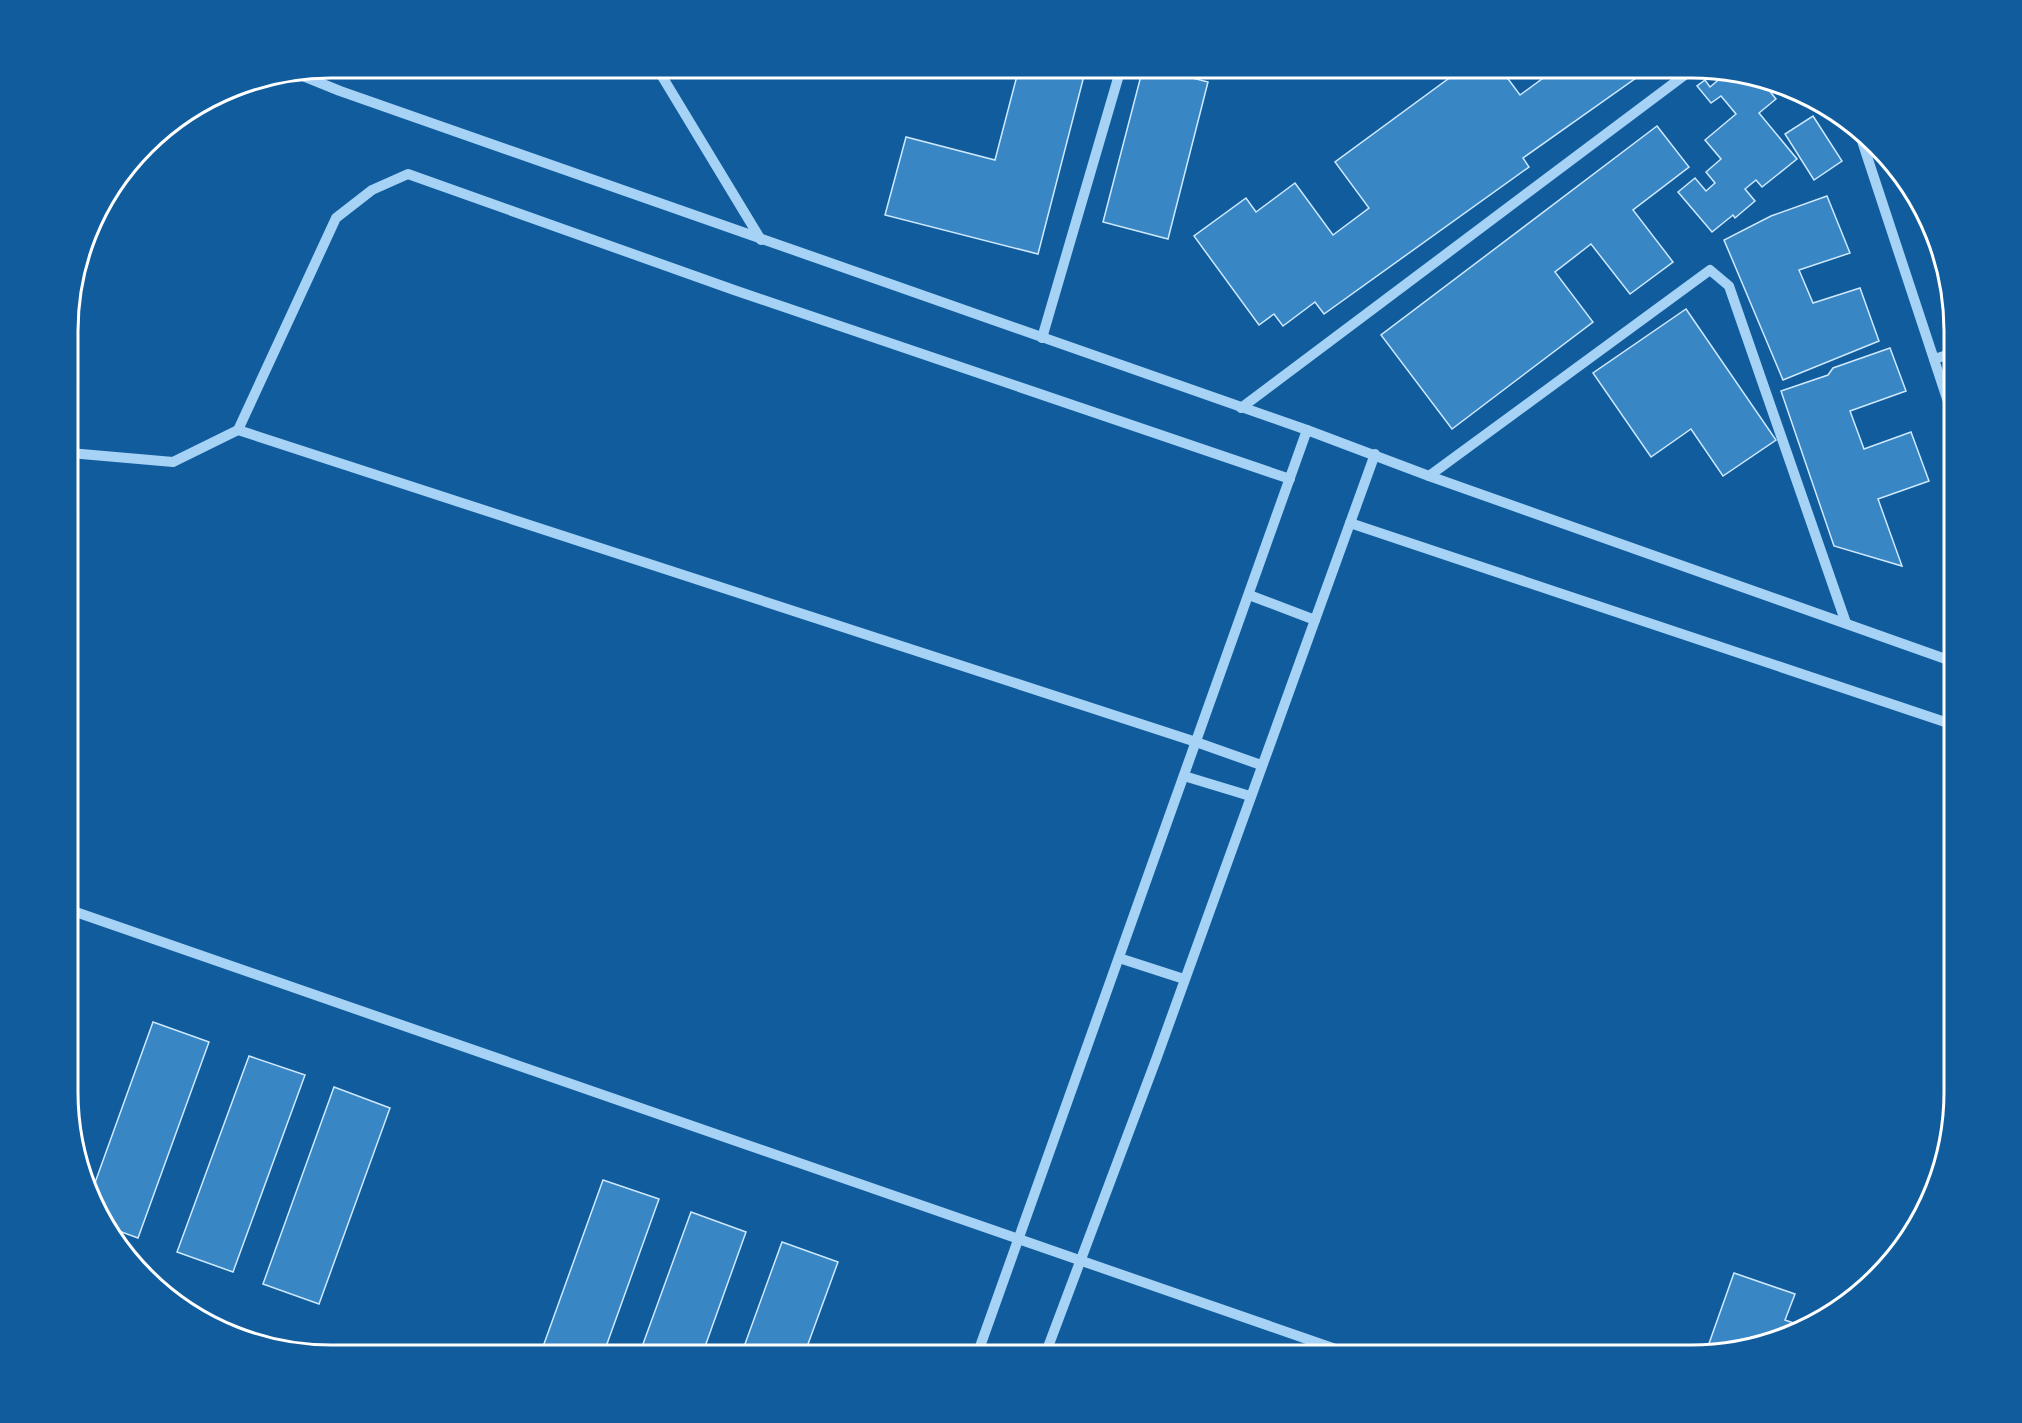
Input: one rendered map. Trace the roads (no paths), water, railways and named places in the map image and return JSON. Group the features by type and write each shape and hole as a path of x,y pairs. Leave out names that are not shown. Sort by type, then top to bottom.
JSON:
{"street":[{"path":"663,78 761,240"},
{"path":"1042,338 1118,78"},
{"path":"1241,408 1681,78"},
{"path":"311,79 761,240 1376,454 1429,476 1944,658"},
{"path":"1864,146 1944,390"},
{"path":"78,454 173,462 238,430 336,218 372,190 408,174 734,290 1290,479"},
{"path":"1429,476 1710,270 1729,286 1846,623"},
{"path":"1934,359 1944,356"},
{"path":"238,430 1261,765"},
{"path":"981,1345 1307,430"},
{"path":"1049,1345 1157,1057 1250,795 1376,454"},
{"path":"1350,523 1944,722"},
{"path":"1249,595 1315,620"},
{"path":"1184,776 1250,795"},
{"path":"78,913 1324,1345"},
{"path":"1119,958 1184,979"}]}
